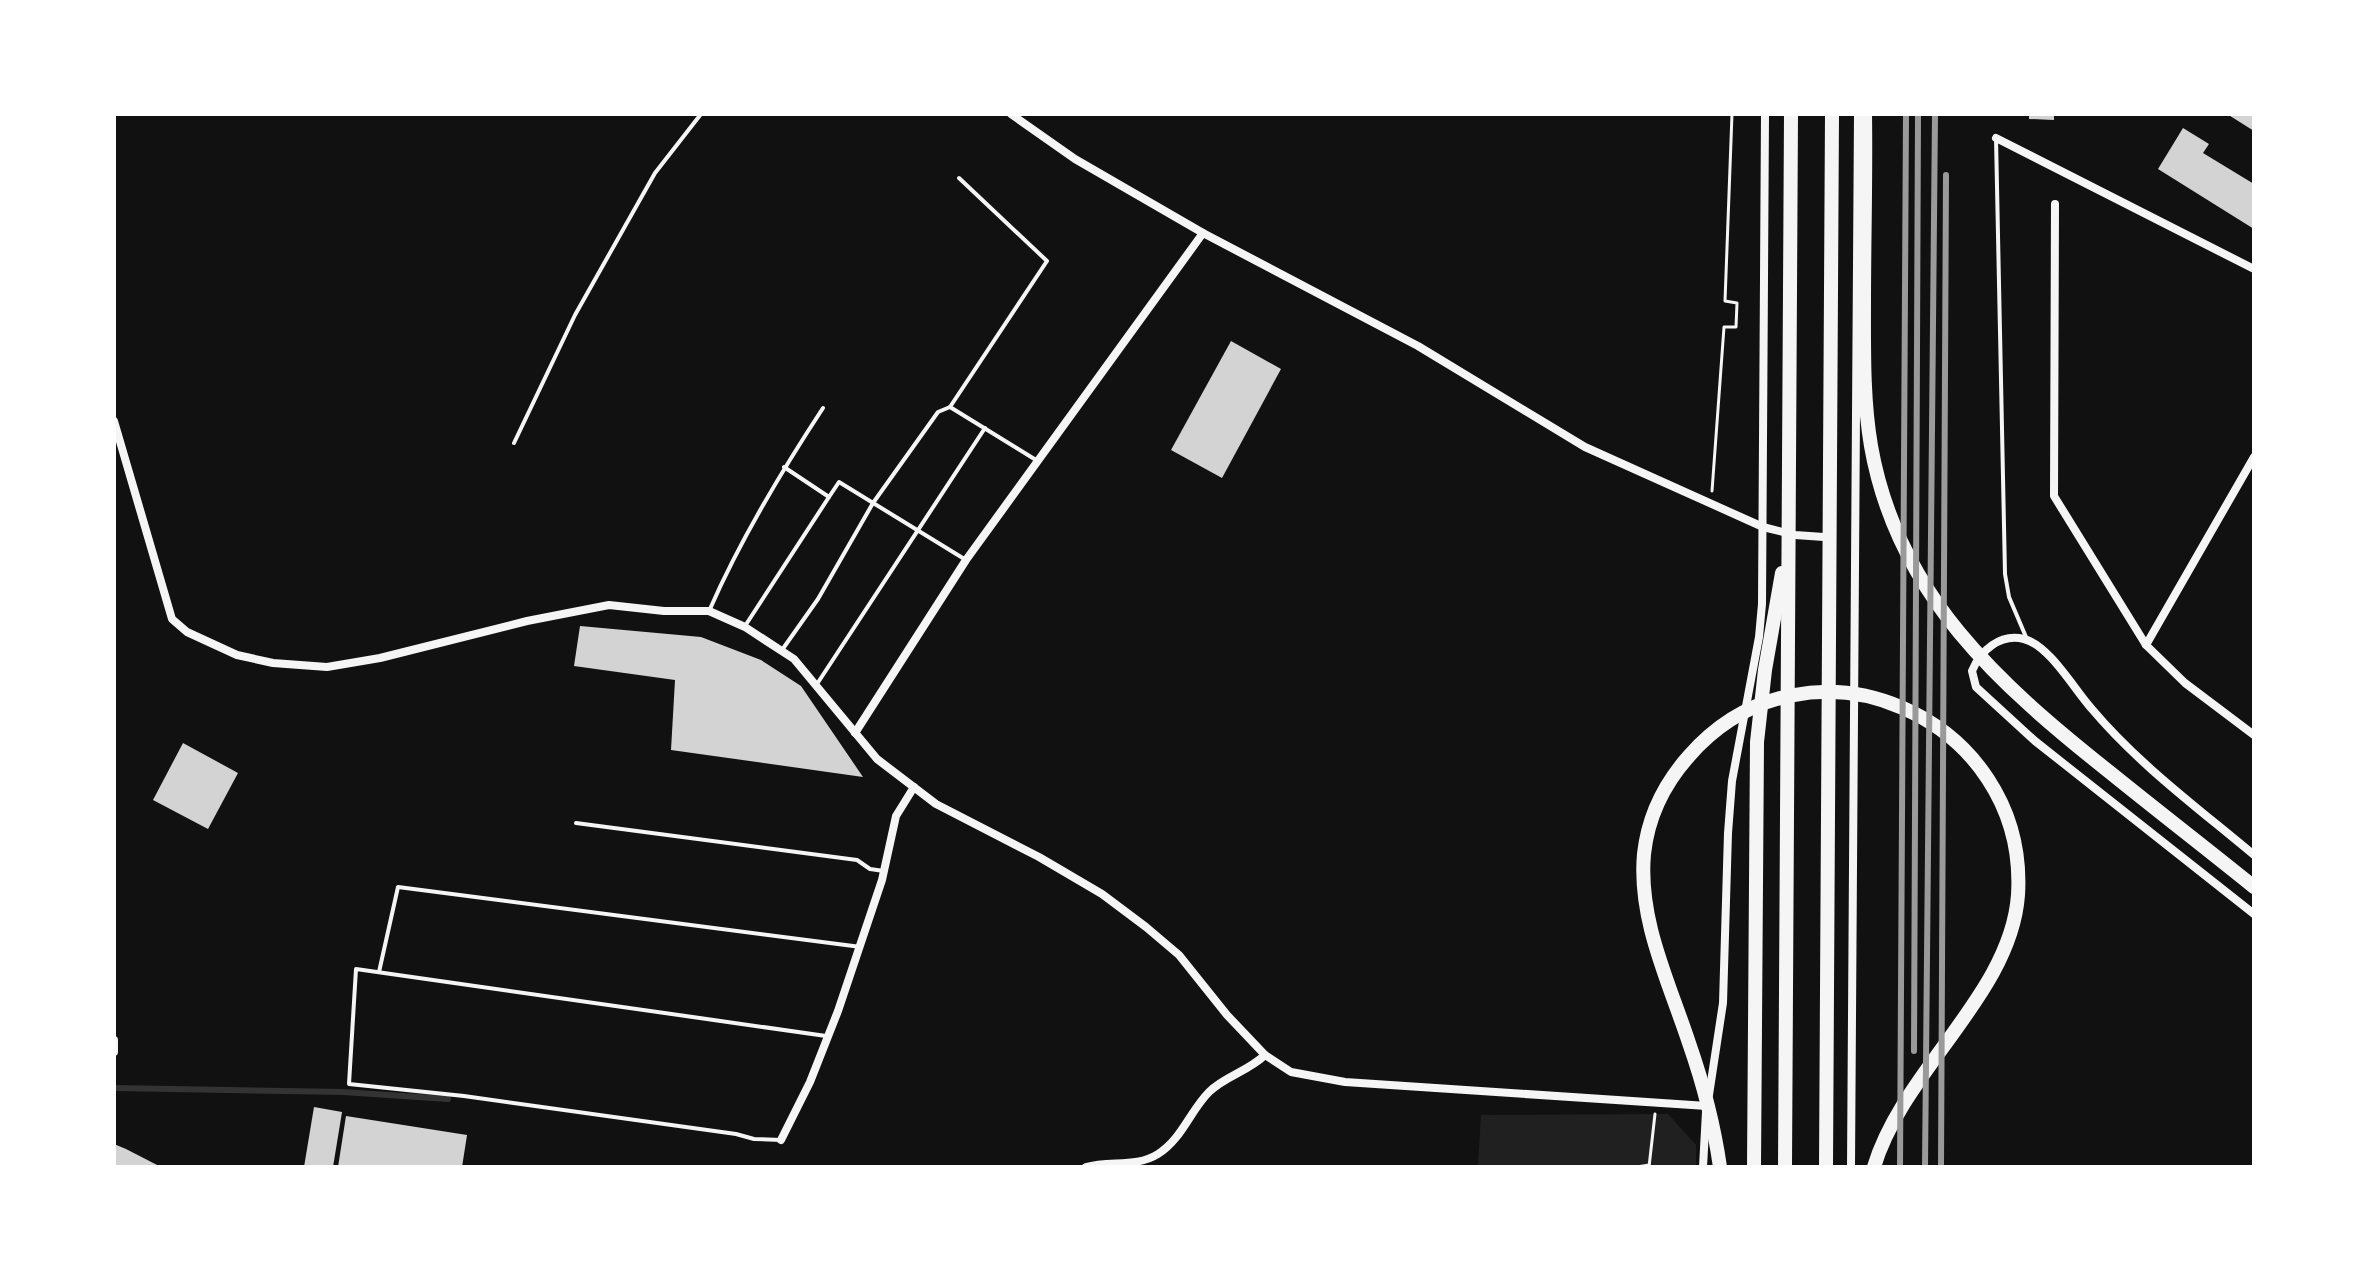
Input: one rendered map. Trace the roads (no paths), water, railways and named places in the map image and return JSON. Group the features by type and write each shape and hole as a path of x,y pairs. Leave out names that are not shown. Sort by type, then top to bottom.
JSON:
{"highway":[{"path":"1785,1167 1791,114"},
{"path":"1826,1167 1832,114"},
{"path":"1865,114 1864,335 1867,413 1880,487 1907,556 1950,623 2001,680 2056,729 2254,887"},
{"path":"1754,1167 1757,742 1789,513"},
{"path":"1720,1167 1710,1113 1696,1064 1650,926 1643,871 1647,833 1656,806 1673,777 1709,736 1759,704 1821,690 1843,691 1890,702 1931,722 1949,735 1979,766 2000,801 2014,839 2017,859 2018,898 2002,955 1982,990 1907,1097 1885,1138 1874,1167"}],"street":[{"path":"1011,114 1075,159 1203,233 1418,346 1585,447 1763,527 1795,535 1824,537"},
{"path":"1703,1167 1707,1106 1723,1003 1732,781 1761,621 1765,114"},
{"path":"1851,1167 1858,114"},
{"path":"1996,138 2254,269"},
{"path":"2055,204 2054,496 2146,645 2185,683 2254,735"},
{"path":"855,733 966,560 1203,233"},
{"path":"114,421 172,619 187,632 237,655 273,663 327,667 380,658 527,621 609,605 664,611 709,611 745,627 794,659 877,759 936,804 1039,857 1102,894 1135,919 1179,955 1227,1015 1265,1055 1291,1072 1345,1082 1707,1106"},
{"path":"2146,645 2254,457"},
{"path":"2254,855 2140,761 2092,710 2050,657 2027,639 1999,641 1977,658 1972,671 1976,687 2035,741 2254,914"},
{"path":"781,1140 829,1036 861,947 884,871 896,816 914,787"},
{"path":"114,1040 114,1052"},
{"path":"1086,1167 1135,1163 1158,1154 1180,1133 1212,1089 1251,1068 1265,1055"}],"lane":[{"path":"514,443 575,315 655,173 701,114"},
{"path":"1996,138 2005,574 2009,597 2027,639"},
{"path":"781,651 818,599 873,503 938,412 950,407 1047,261 959,178"},
{"path":"950,407 1038,462"},
{"path":"709,611 729,566 784,467 823,408"},
{"path":"816,686 985,428"},
{"path":"784,467 829,497"},
{"path":"745,627 839,482 966,560"},
{"path":"576,823 857,860 870,869 884,871"},
{"path":"379,972 398,887 861,947"},
{"path":"781,1140 754,1139 464,1096 349,1084 356,969 829,1036"}],"waterway":[{"path":"114,1088 343,1092 448,1099"}],"railway":[{"path":"1900,1167 1906,114"},
{"path":"1914,1051 1918,114"},
{"path":"1925,1167 1935,114"},
{"path":"1941,1167 1946,175"}]}
